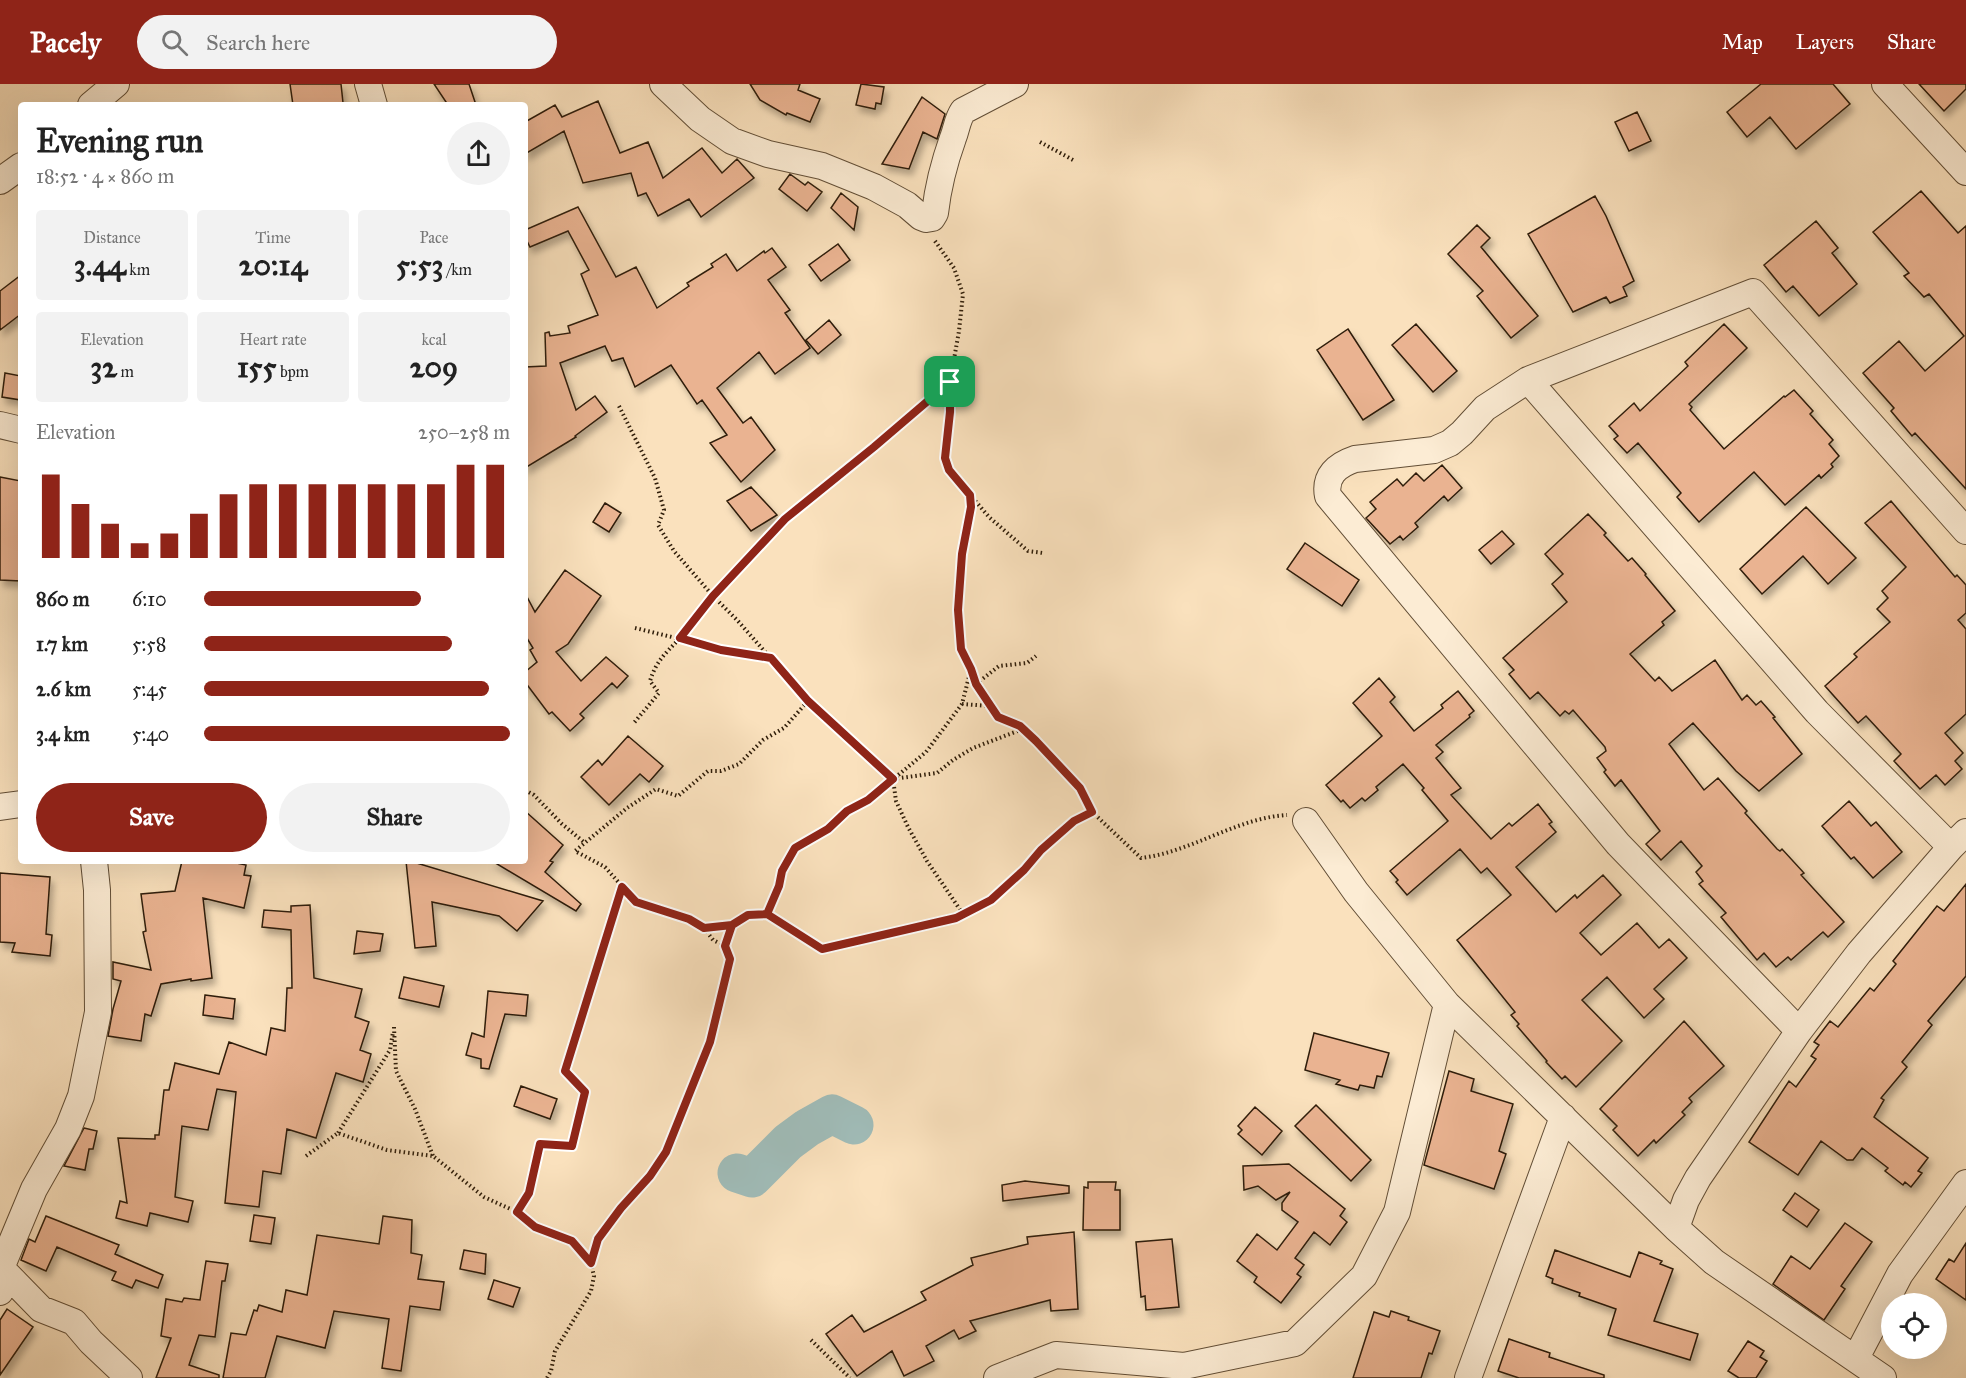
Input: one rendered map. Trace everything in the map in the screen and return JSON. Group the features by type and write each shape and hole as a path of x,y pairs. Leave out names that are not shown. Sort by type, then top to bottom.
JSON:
{"street":[{"path":"95,102 116,84"},
{"path":"368,84 373,102"},
{"path":"663,84 700,118 732,141 768,154 822,166 874,187 907,205 921,218 926,219 932,218 935,213 940,175 958,119 963,111 1015,84"},
{"path":"1885,84 1966,172"},
{"path":"0,181 18,168"},
{"path":"1799,1031 1618,844 1328,496 1327,480 1345,462 1434,450 1450,443 1462,434 1485,408 1528,380 1753,292 1966,531"},
{"path":"1528,380 1817,712 1958,839 1859,953 1799,1031 1698,1178 1686,1200 1676,1228"},
{"path":"0,425 18,428"},
{"path":"0,807 18,804"},
{"path":"1306,820 1356,892 1447,1004 1676,1228 1714,1262 1883,1378"},
{"path":"94,864 97,901 98,1012 81,1096 68,1129 34,1189 0,1276 41,1309 74,1322 91,1342 129,1378"},
{"path":"997,1378 1056,1354 1182,1372 1295,1343 1364,1276 1397,1212 1447,1004"},
{"path":"1468,1378 1563,1117"},
{"path":"1856,1358 1900,1274 1966,1183"}],"path":[{"path":"1040,142 1075,160"},
{"path":"921,218 954,268 963,294 950,382 950,412 945,458 949,470 988,517 1028,551 1043,553"},
{"path":"633,724 659,693 650,681 653,670 662,655 680,638 713,596 785,519 950,382"},
{"path":"619,406 656,478 664,510 658,525 674,551 808,701 893,779 896,801 908,827 927,861 963,914"},
{"path":"970,495 971,507 962,554 958,610 961,649 976,684 989,706 998,717 1023,729 1080,788 1092,812 1141,858 1175,851 1275,816 1288,815 1306,820"},
{"path":"635,628 721,650 771,658"},
{"path":"976,684 999,666 1027,663 1036,656"},
{"path":"767,914 779,886 782,871 795,848 828,829 847,811 868,800 926,752 962,704 971,669"},
{"path":"591,1263 598,1239 621,1208 650,1176 666,1152 710,1042 730,959 725,946 713,939 704,928 689,919 636,902 605,867 575,851 627,808 656,789 678,796 708,771 720,771 739,764 763,740 784,728 808,701"},
{"path":"962,704 989,706"},
{"path":"893,779 937,773 973,748 1023,729"},
{"path":"528,792 534,795 562,825 585,843"},
{"path":"704,928 732,925 748,915 767,914 822,949 956,918 991,900 1074,821 1092,812"},
{"path":"517,1212 529,1193 540,1144 572,1146 585,1092 565,1071 622,887"},
{"path":"725,946 732,925"},
{"path":"306,1156 338,1133 390,1050 394,1027 396,1071 415,1109 433,1156 484,1197 517,1212 535,1227 572,1241 591,1263 594,1276 591,1291 555,1351 547,1378"},
{"path":"338,1133 387,1150 433,1156"},
{"path":"811,1340 850,1378"}],"building":[{"path":"290,84 341,84 343,102 293,102"},
{"path":"434,84 469,84 475,102 446,102"},
{"path":"750,84 800,84 798,90 820,99 810,122 787,113 786,115 760,100"},
{"path":"861,84 884,87 881,104 876,103 875,109 856,105"},
{"path":"1761,84 1833,84 1850,104 1796,149 1770,117 1747,137 1727,112"},
{"path":"1919,84 1966,84 1966,89 1944,111"},
{"path":"922,97 945,114 937,139 923,132 909,169 882,164"},
{"path":"598,101 620,153 648,142 663,178 702,148 722,173 737,159 754,178 701,217 689,199 658,216 646,193 638,196 631,173 583,183 564,131 528,152 528,120 555,105 562,117"},
{"path":"1637,112 1651,141 1629,151 1615,122"},
{"path":"790,174 805,185 808,182 822,192 807,211 779,189"},
{"path":"1921,191 1958,233 1966,226 1966,489 1915,433 1912,436 1891,411 1894,408 1863,373 1899,341 1925,371 1964,336 1929,294 1924,297 1904,276 1909,273 1873,232"},
{"path":"841,193 858,207 854,230 831,208"},
{"path":"1595,196 1634,281 1623,287 1627,296 1610,303 1606,297 1573,312 1528,234"},
{"path":"578,207 616,277 636,267 657,308 689,286 687,283 713,267 711,264 726,254 737,271 764,251 765,253 772,248 786,267 768,280 790,310 785,313 810,348 775,374 759,352 717,388 743,423 751,417 775,450 741,482 710,443 727,435 702,400 697,404 671,365 635,387 623,358 612,361 605,346 560,363 576,410 595,396 607,412 576,437 528,466 528,367 546,366 545,333 549,332 550,336 570,333 568,326 598,315 581,274 589,270 568,231 530,247 528,229"},
{"path":"1816,221 1838,248 1832,253 1857,284 1819,316 1793,286 1786,292 1764,265"},
{"path":"1477,225 1490,238 1481,247 1538,316 1511,338 1477,296 1483,291 1448,254"},
{"path":"838,244 850,260 821,281 809,265"},
{"path":"18,277 18,316 0,330 0,291"},
{"path":"829,320 841,335 818,354 806,340"},
{"path":"1416,324 1457,371 1433,392 1392,345"},
{"path":"1724,324 1747,348 1689,404 1692,407 1690,410 1724,449 1784,396 1794,390 1813,411 1810,414 1833,440 1829,444 1839,456 1831,464 1833,467 1821,478 1819,475 1785,505 1754,472 1699,522 1677,497 1681,493 1638,443 1627,453 1614,439 1618,436 1609,426 1634,403 1640,411 1688,366 1685,362"},
{"path":"1348,329 1394,400 1363,420 1317,350"},
{"path":"5,373 18,375 18,400 2,397"},
{"path":"1442,465 1462,488 1448,501 1444,496 1415,523 1418,527 1403,540 1400,536 1390,544 1366,518 1376,509 1370,502 1397,479 1403,486 1416,473 1424,481"},
{"path":"0,477 18,480 18,581 0,580"},
{"path":"751,487 777,515 751,531 727,501"},
{"path":"1891,501 1955,577 1957,575 1966,585 1966,613 1958,620 1966,629 1966,714 1945,733 1963,753 1955,761 1962,769 1945,785 1936,775 1920,789 1894,761 1901,754 1866,716 1858,723 1825,686 1857,657 1854,654 1890,622 1877,609 1888,598 1882,591 1906,567 1865,523"},
{"path":"605,503 621,513 609,532 593,522"},
{"path":"1806,507 1856,558 1828,584 1803,556 1762,594 1740,569"},
{"path":"1588,514 1628,561 1632,558 1675,611 1662,622 1664,625 1630,654 1655,681 1659,677 1672,691 1715,660 1742,700 1747,695 1756,705 1761,701 1802,754 1759,791 1736,771 1693,723 1669,744 1704,790 1718,778 1747,811 1745,813 1777,849 1780,851 1782,849 1804,873 1801,875 1844,922 1828,937 1823,932 1791,960 1788,957 1776,967 1764,953 1757,960 1721,917 1726,913 1699,884 1703,881 1696,872 1702,866 1681,841 1661,860 1646,844 1660,831 1621,780 1615,786 1604,772 1606,770 1597,758 1606,751 1605,747 1573,710 1569,714 1565,711 1560,716 1538,692 1530,699 1509,674 1514,670 1503,658 1567,602 1552,584 1563,574 1545,554"},
{"path":"1502,531 1514,544 1491,564 1479,550"},
{"path":"1305,543 1359,580 1342,606 1287,569"},
{"path":"565,570 601,596 568,644 556,652 581,681 606,657 628,676 617,688 612,683 580,714 584,718 570,731 552,712 549,714 528,686 528,670 537,662 530,650 533,648 528,640 528,599 535,612"},
{"path":"1379,678 1395,697 1390,702 1414,731 1443,708 1441,705 1458,691 1474,711 1469,715 1470,717 1436,745 1443,752 1436,758 1461,788 1451,795 1491,839 1509,823 1512,826 1538,804 1552,822 1549,824 1556,832 1516,867 1556,912 1575,895 1577,898 1603,875 1621,895 1580,933 1601,955 1637,923 1659,948 1669,939 1687,958 1654,989 1664,999 1644,1018 1607,977 1582,1000 1622,1041 1576,1087 1565,1076 1562,1079 1546,1062 1517,1026 1519,1024 1511,1015 1515,1012 1457,940 1511,895 1487,868 1481,873 1460,849 1407,895 1390,871 1448,821 1422,790 1424,788 1403,764 1376,787 1378,790 1365,801 1362,798 1350,808 1343,800 1341,802 1326,785 1382,736 1353,703"},
{"path":"628,736 663,766 649,782 640,774 609,805 581,777 598,760 602,765"},
{"path":"1849,801 1871,826 1876,822 1902,852 1873,878 1854,857 1851,859 1822,826"},
{"path":"528,814 563,845 550,861 553,862 545,872 581,904 576,911 497,864 528,864"},
{"path":"181,864 241,864 246,865 244,875 251,876 244,908 203,898 212,978 161,984 151,1016 145,1014 141,1041 108,1036 121,981 113,979 113,962 151,970 143,932 146,931 141,894 175,891"},
{"path":"406,864 420,864 543,901 517,931 499,916 432,902 436,946 415,948"},
{"path":"0,873 50,877 46,934 52,935 50,956 12,952 15,943 0,942"},
{"path":"1966,884 1966,976 1928,1021 1932,1025 1902,1062 1907,1067 1881,1098 1884,1100 1874,1117 1928,1158 1918,1171 1922,1173 1911,1187 1905,1182 1903,1185 1885,1171 1888,1168 1862,1148 1853,1160 1847,1160 1821,1141 1798,1175 1749,1142 1789,1081 1796,1087 1816,1059 1811,1056 1819,1045 1814,1042 1830,1021 1838,1027 1870,988 1874,991 1896,964 1893,961 1937,906 1944,911"},
{"path":"310,905 314,978 362,989 355,1017 369,1022 360,1050 371,1054 363,1082 336,1073 316,1138 287,1129 281,1174 263,1171 259,1207 225,1203 236,1092 217,1089 208,1130 182,1126 175,1197 193,1201 188,1222 150,1213 147,1226 116,1218 120,1201 127,1203 118,1138 155,1139 155,1135 159,1135 164,1090 169,1090 175,1063 219,1074 229,1042 266,1055 271,1028 285,1031 287,988 292,988 291,930 262,927 264,910 291,912 291,906"},
{"path":"357,931 383,934 380,951 354,954"},
{"path":"404,977 444,986 439,1007 399,998"},
{"path":"488,991 528,995 526,1016 505,1014 489,1069 481,1068 481,1059 466,1055 472,1033 484,1037"},
{"path":"205,995 235,999 233,1019 203,1015"},
{"path":"1684,1021 1724,1066 1689,1098 1692,1102 1682,1112 1685,1115 1656,1143 1654,1140 1638,1156 1613,1130 1617,1126 1600,1109"},
{"path":"1314,1033 1389,1053 1382,1077 1377,1076 1374,1088 1360,1085 1358,1090 1336,1084 1340,1080 1305,1070"},
{"path":"1449,1071 1474,1079 1471,1091 1513,1104 1499,1151 1506,1154 1494,1189 1424,1165"},
{"path":"521,1086 557,1099 550,1119 514,1106"},
{"path":"1316,1105 1371,1160 1351,1181 1295,1126"},
{"path":"1255,1107 1282,1131 1262,1155 1238,1134 1242,1130 1238,1126"},
{"path":"84,1128 97,1131 93,1149 89,1149 85,1170 64,1166"},
{"path":"1289,1164 1345,1209 1340,1216 1347,1222 1330,1245 1314,1232 1295,1258 1304,1265 1297,1274 1301,1277 1281,1303 1254,1282 1257,1277 1237,1261 1257,1234 1277,1250 1298,1222 1282,1210 1282,1203 1290,1192 1276,1200 1258,1186 1244,1190 1243,1166"},
{"path":"1025,1181 1069,1186 1069,1193 1003,1201 1002,1185"},
{"path":"1088,1182 1116,1182 1115,1190 1120,1190 1120,1230 1083,1230 1084,1187 1088,1188"},
{"path":"1795,1193 1819,1210 1807,1227 1783,1210"},
{"path":"254,1215 275,1218 271,1244 250,1241"},
{"path":"46,1216 119,1245 115,1254 163,1275 158,1288 136,1280 132,1288 112,1280 116,1272 57,1247 46,1271 21,1260 29,1239 35,1242"},
{"path":"383,1216 412,1220 411,1253 422,1255 418,1279 444,1282 440,1310 410,1306 401,1371 382,1368 389,1319 334,1311 325,1348 277,1336 265,1378 223,1378 231,1333 246,1335 254,1310 257,1311 259,1305 282,1312 286,1290 307,1295 317,1235 379,1244"},
{"path":"1845,1223 1872,1242 1841,1286 1845,1289 1824,1320 1773,1284 1791,1256 1810,1269"},
{"path":"1074,1232 1078,1309 1051,1311 1050,1300 970,1321 976,1331 959,1339 954,1330 926,1346 934,1361 904,1376 892,1351 857,1376 826,1334 852,1315 864,1332 926,1300 921,1292 973,1265 971,1258 1028,1244 1027,1237"},
{"path":"1172,1239 1179,1307 1146,1310 1145,1296 1141,1297 1136,1242"},
{"path":"1966,1243 1966,1300 1936,1279 1949,1259 1954,1262"},
{"path":"464,1250 486,1254 485,1274 460,1269"},
{"path":"1555,1250 1630,1277 1639,1252 1662,1261 1660,1264 1673,1269 1654,1321 1698,1334 1690,1360 1608,1335 1616,1309 1579,1296 1580,1293 1552,1283 1553,1279 1546,1276"},
{"path":"206,1261 228,1264 225,1281 222,1281 215,1337 199,1335 189,1365 219,1375 219,1378 156,1378 171,1338 161,1336 166,1299 182,1302 184,1298 200,1300"},
{"path":"494,1280 520,1288 513,1307 488,1299"},
{"path":"7,1309 33,1327 0,1375 0,1320"},
{"path":"1391,1311 1409,1317 1408,1320 1440,1331 1432,1354 1429,1353 1421,1378 1353,1378 1374,1312 1389,1317"},
{"path":"1509,1339 1550,1353 1549,1357 1604,1375 1604,1378 1519,1378 1498,1371"},
{"path":"1748,1341 1764,1351 1760,1357 1767,1361 1756,1378 1739,1378 1728,1371"}],"waterway":[{"path":"737,1173 752,1178 788,1142 832,1114 854,1125"}],"route":[{"path":"950,382 815,497 785,519 713,596 680,638 721,650 771,658 808,701 893,779 868,800 847,811 828,829 795,848 782,871 779,886 767,914 748,915 732,925 704,928 689,919 636,902 622,887 565,1071 585,1092 572,1146 540,1144 529,1193 517,1212 535,1227 572,1241 591,1263 598,1239 621,1208 650,1176 666,1152 694,1085 710,1042 730,959 725,946 732,925 748,915 767,914 822,949 956,918 991,900 1074,821 1092,812 1080,788 1036,741 1020,726 998,717 989,706 976,684 961,649 958,610 962,554 971,507 970,495 949,470 945,458 950,412 950,382"}]}
